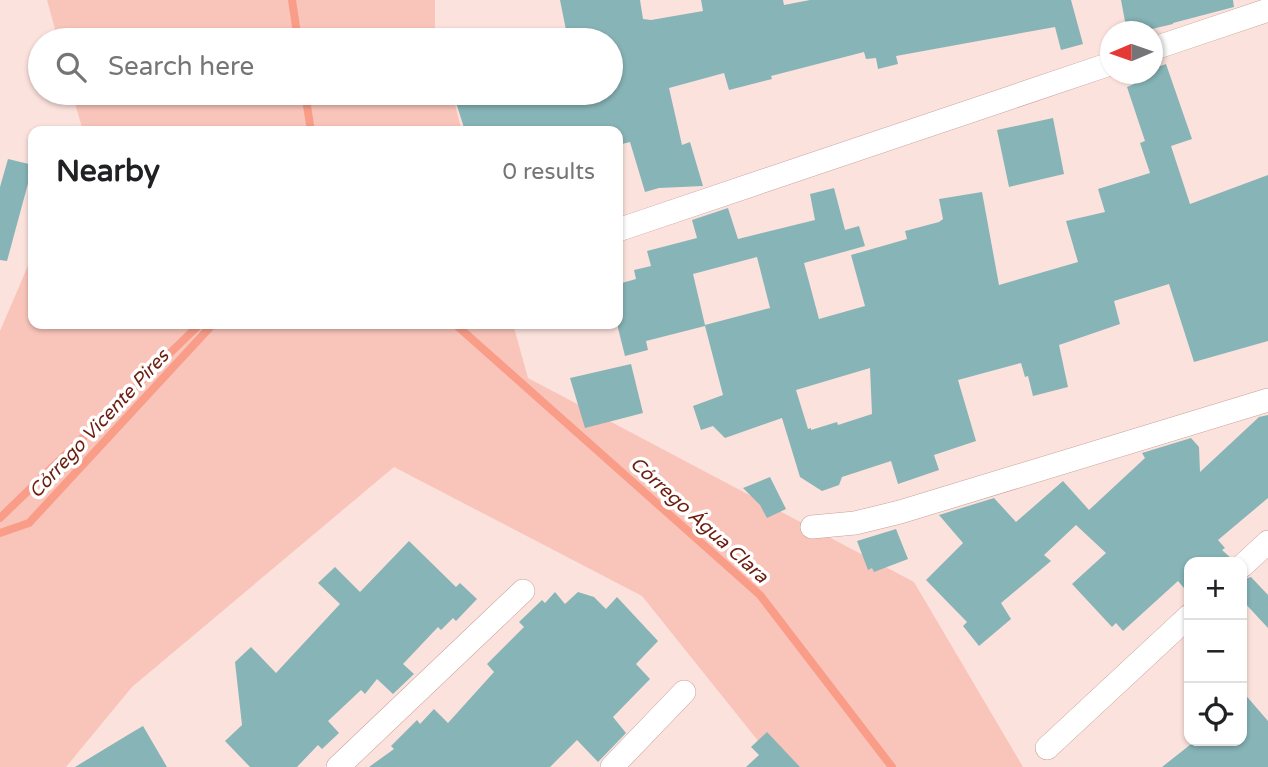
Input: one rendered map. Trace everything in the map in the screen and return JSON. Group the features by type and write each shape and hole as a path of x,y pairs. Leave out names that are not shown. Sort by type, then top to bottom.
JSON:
{"street":[{"path":"1163,46 1268,9"},
{"path":"623,228 1100,68"},
{"path":"812,527 855,523 900,512 1268,400"},
{"path":"1247,561 1268,542"},
{"path":"338,767 523,591"},
{"path":"1047,748 1185,620"},
{"path":"612,767 684,692"}],"shaded area":[{"path":"47,0 435,0 435,28 55,28"},
{"path":"75,105 455,105 461,126 82,126"},
{"path":"28,266 28,329 514,329 528,378 914,582 1023,767 779,767 642,596 394,467 132,687 66,767 0,767 0,331"}],"building":[{"path":"560,0 640,0 643,19 651,20 703,11 701,0 783,0 784,5 810,0 1071,0 1083,44 1061,50 1055,27 896,56 898,64 878,69 876,58 866,59 864,52 729,90 724,73 669,88 682,145 690,142 703,186 659,188 645,192 630,142 623,144 623,126 463,126 457,105 623,105 623,28 566,28"},
{"path":"1121,0 1233,0 1234,7 1163,26 1163,21 1125,21"},
{"path":"1166,64 1192,139 1171,146 1190,204 1268,175 1268,341 1194,362 1169,284 1114,301 1120,324 1059,345 1068,387 1033,396 1028,376 1025,377 1021,363 958,380 976,441 934,455 939,470 898,484 891,461 842,477 839,485 822,491 800,477 782,418 725,438 713,426 701,430 693,406 723,395 705,326 646,341 648,350 625,356 618,329 623,329 623,283 636,279 634,270 651,266 647,251 697,238 692,220 728,208 738,239 815,220 810,194 834,188 845,230 859,226 865,246 804,263 819,319 865,306 851,255 907,239 905,231 939,222 943,219 939,199 982,192 999,285 1078,262 1066,221 1105,212 1098,189 1150,173 1140,143 1145,141 1127,87 1134,84 1163,84 1163,65","holes":["757,257 770,308 705,325 693,274","870,368 872,414 838,425 837,422 808,429 796,390"]},
{"path":"1053,118 1064,174 1009,187 997,130"},
{"path":"8,159 28,164 28,183 7,261 0,260 0,187"},
{"path":"631,364 643,413 585,428 570,378"},
{"path":"1268,415 1268,498 1218,540 1225,548 1222,550 1230,557 1184,557 1184,588 1178,581 1123,631 1116,623 1112,627 1072,584 1106,553 1076,525 1044,555 1051,561 1001,603 1011,619 979,646 963,626 967,622 926,580 963,543 939,515 994,498 1016,522 1063,481 1089,510 1145,458 1142,453 1191,438 1199,447 1200,472 1259,417"},
{"path":"770,477 786,509 767,518 760,505 743,488"},
{"path":"896,529 908,559 874,572 872,568 868,570 857,541"},
{"path":"409,541 456,587 460,583 477,599 456,621 453,618 441,630 438,627 403,664 414,674 393,694 377,679 365,694 361,690 328,721 339,733 322,749 318,745 297,767 250,767 225,741 242,725 235,662 251,647 276,673 340,604 318,583 335,567 360,592"},
{"path":"1251,577 1268,595 1268,628 1247,605 1247,578"},
{"path":"555,592 565,604 578,592 594,597 606,609 617,597 658,641 636,664 650,679 613,717 626,733 598,762 577,740 550,767 369,767 394,749 391,746 417,720 420,724 434,709 448,723 494,672 487,664 524,627 519,622 542,600 545,603"},
{"path":"1247,697 1268,721 1268,767 1162,767 1189,746 1247,746"},
{"path":"143,726 167,767 75,767 131,733"},
{"path":"767,732 800,767 746,767 759,755 751,747"}],"waterway":[{"name":"Córrego Vicente Pires","path":"292,0 296,28"},
{"name":"Córrego Vicente Pires","path":"307,105 310,126"},
{"path":"0,518 195,329"},
{"name":"Córrego Vicente Pires","path":"0,533 29,523 208,329"},
{"name":"Córrego Água Clara","path":"461,329 760,595 892,767"}]}
